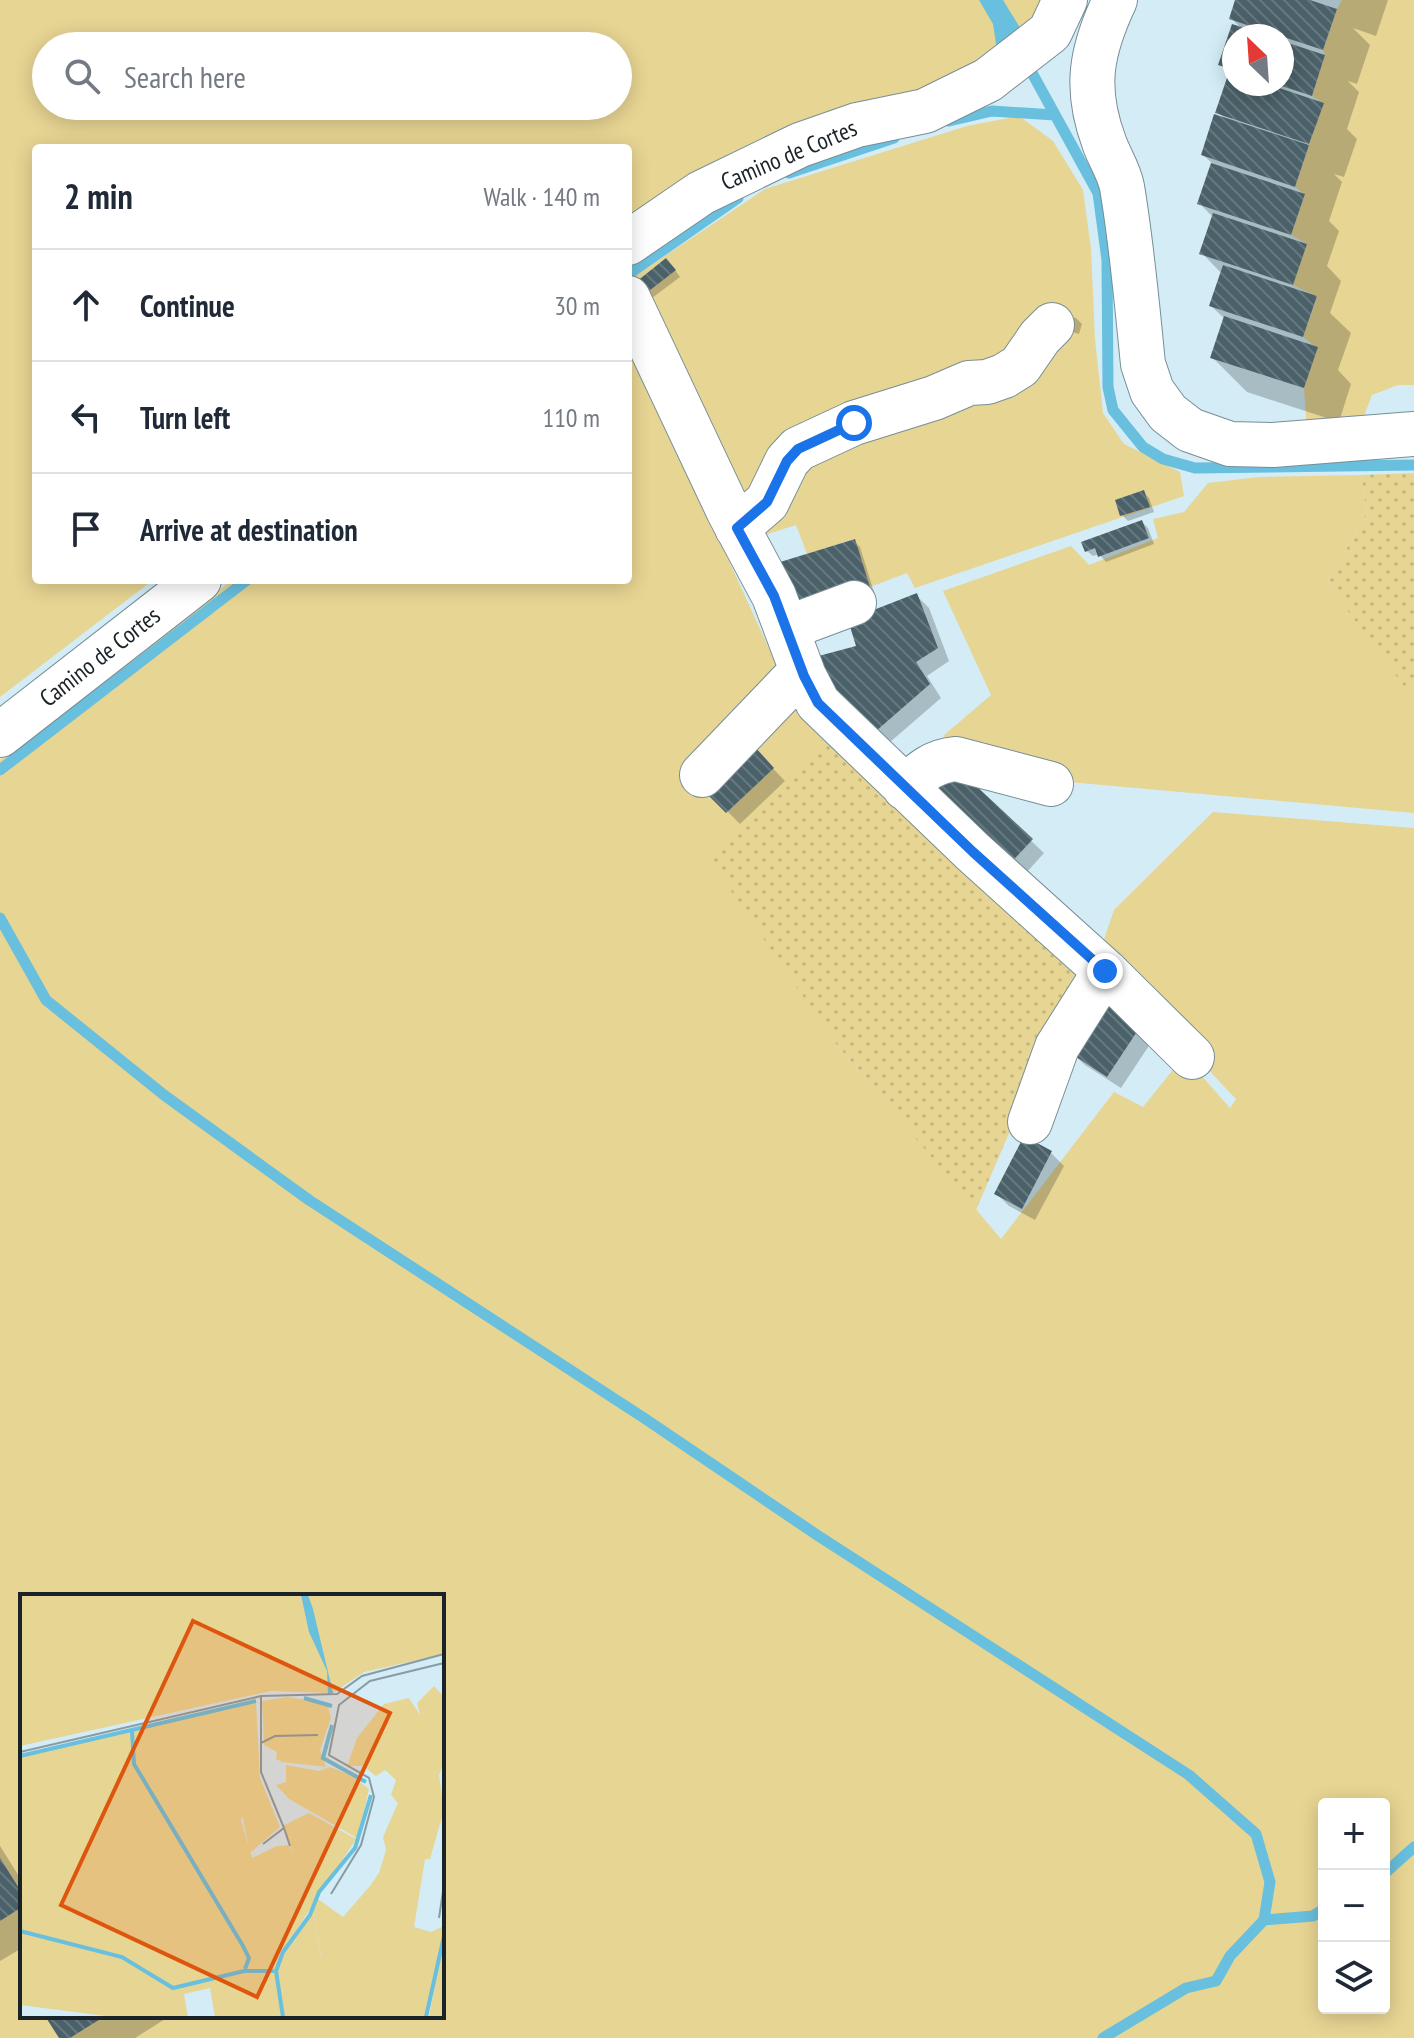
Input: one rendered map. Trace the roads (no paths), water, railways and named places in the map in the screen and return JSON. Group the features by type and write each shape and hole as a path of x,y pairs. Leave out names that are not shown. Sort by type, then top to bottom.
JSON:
{"street":[{"path":"1115,0 1093,55 1091,95 1103,140 1121,182 1143,364 1152,391 1168,413 1190,430 1230,444 1273,445 1414,434"},
{"name":"Camino de Cortes","path":"632,240 701,193 800,145 857,125 925,111 988,80 1058,16"},
{"path":"632,306 737,528 774,596 804,676 818,703 1192,1057"},
{"path":"737,528 767,502 787,461 798,449 854,423 934,398 969,383 987,382 1004,376 1020,366 1052,325"},
{"name":"Camino de Cortes","path":"0,735 194,584"},
{"path":"787,628 854,603"},
{"path":"702,775 791,682 804,676"},
{"path":"905,788 929,766 942,760 956,759 1051,784"},
{"path":"1030,1122 1057,1047 1100,967"}],"water":[{"path":"979,0 1003,0 1025,36 998,57 993,24"}],"waterway":[{"path":"1026,62 1098,193 1107,260 1108,387 1113,410 1143,447 1163,459 1195,468 1414,465"},
{"path":"949,121 992,111 1055,115"},
{"path":"789,173 894,138"},
{"path":"633,271 738,198"},
{"path":"0,770 242,584"},
{"path":"0,918 46,1000 164,1095 309,1200 644,1418 817,1535 1189,1775 1256,1834 1270,1882 1264,1920"},
{"path":"1388,1870 1414,1847"},
{"path":"1103,2038 1186,1988 1216,1981 1230,1956 1264,1920 1313,1916 1318,1913"}]}
